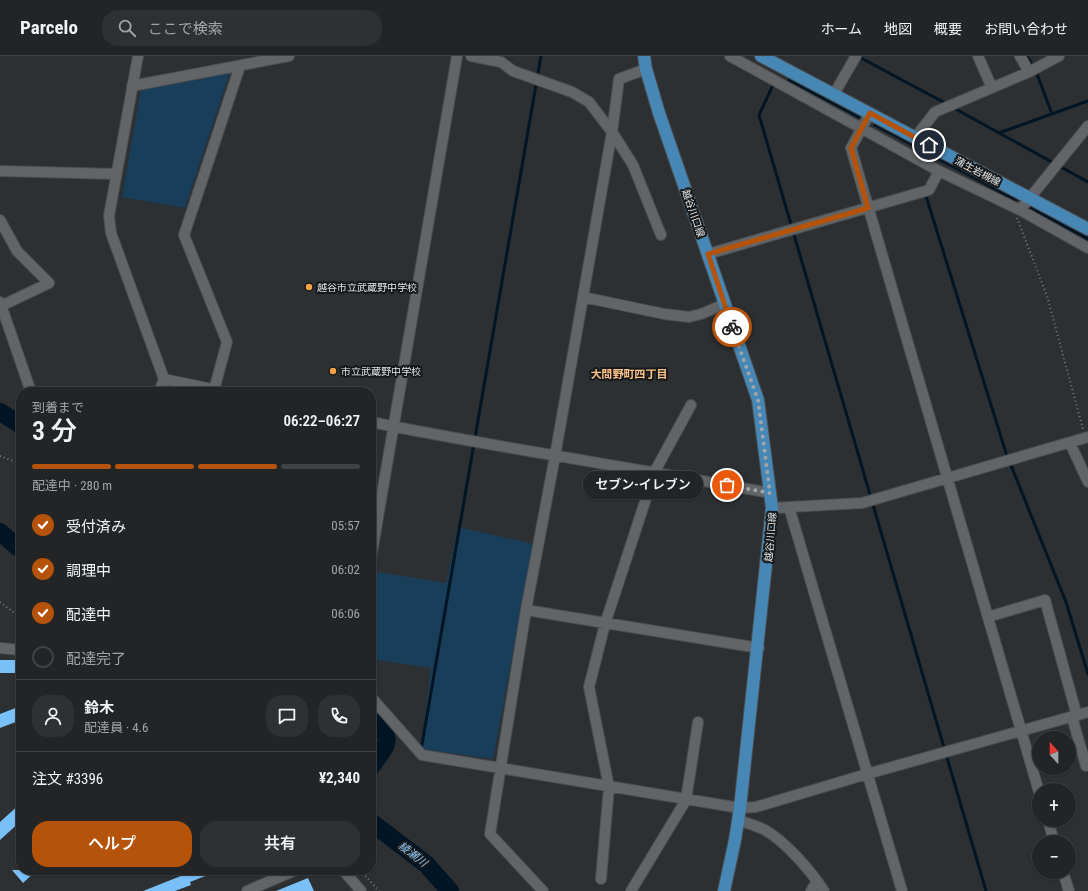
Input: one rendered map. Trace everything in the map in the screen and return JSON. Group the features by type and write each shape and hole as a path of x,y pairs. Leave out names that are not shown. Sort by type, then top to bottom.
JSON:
{"main road":[{"name":"越谷川口線","path":"644,56 646,69 659,113 758,400 772,508 759,648 739,814 724,891"},
{"name":"蒲生岩槻線","path":"761,56 1088,229"}],"street":[{"path":"138,56 109,216 111,233 164,379 161,387"},
{"path":"132,86 289,56"},
{"path":"376,529 457,56"},
{"path":"471,56 501,62 513,72 572,92 589,102 612,132 633,165 661,236"},
{"path":"730,56 939,171 1020,210 1088,248"},
{"path":"834,94 856,56"},
{"path":"978,56 992,88"},
{"path":"1020,56 1029,72"},
{"path":"915,138 935,112 1029,72 1059,56"},
{"path":"215,387 228,342 184,235 240,66"},
{"path":"543,891 490,834 526,610 555,456 612,132 619,80 646,69"},
{"path":"870,113 851,148 946,478 1036,783"},
{"path":"1020,210 1028,198 1088,126"},
{"path":"708,254 929,190 939,171"},
{"path":"0,172 116,174"},
{"path":"0,220 17,251 49,283 1,304 29,387"},
{"path":"583,297 664,314 688,317 701,314 724,304"},
{"path":"164,379 200,387"},
{"path":"601,880 609,787 589,687 605,624 655,471 691,405"},
{"path":"376,423 555,456 655,471 770,493"},
{"path":"772,508 862,503 1087,438"},
{"path":"1070,443 1088,482"},
{"path":"788,507 902,891"},
{"path":"988,618 1045,600 1075,716 1086,766"},
{"path":"526,610 759,648"},
{"path":"0,648 16,650"},
{"path":"376,703 422,755 686,800 739,814 780,840 817,880 824,891"},
{"path":"739,814 756,807 867,774 1088,712"},
{"path":"631,891 686,800 698,722"},
{"path":"247,891 284,875"},
{"path":"347,875 361,891"},
{"path":"1065,879 1069,891"},
{"path":"811,891 817,880"}],"path":[{"path":"1020,210 1017,216 1018,225 1047,296 1087,438"},
{"path":"0,456 16,462"},
{"path":"0,602 16,614"},
{"path":"365,875 379,891"}],"shaded area":[{"path":"230,72 185,208 122,197 141,89"},
{"path":"458,527 533,544 493,759 421,749 431,668 376,660 376,572 446,583"}],"building":[{"path":"0,660 16,660 16,673 0,673"},
{"path":"16,708 16,722 0,728 0,714"},
{"path":"16,808 16,826 0,840 0,822"},
{"path":"16,875 32,875 23,883"},
{"path":"183,875 208,875 190,882 191,885 175,891 143,891"},
{"path":"308,878 314,891 276,891"}],"waterway":[{"path":"421,750 541,56"},
{"path":"1027,56 1037,74 1052,114"},
{"path":"861,58 947,104"},
{"path":"789,80 859,117"},
{"path":"773,85 759,115 986,891"},
{"path":"999,133 1088,101"},
{"path":"952,107 1088,182"},
{"path":"875,125 1016,200"},
{"path":"926,196 1006,453 1066,602 1088,674"},
{"path":"1031,208 1088,239"},
{"path":"0,412 16,422"},
{"name":"綾瀬川","path":"0,532 16,546"},
{"path":"376,721 386,735 387,740 383,751 376,760"},
{"name":"綾瀬川","path":"376,826 426,864 450,891"}],"way so far":[{"path":"727,485 770,493 763,429 758,400 732,327"}],"place":[{"name":"越谷市立武蔵野中学校","path":"309,287"},
{"name":"市立武蔵野中学校","path":"333,371"},
{"name":"セブン-イレブン","path":"727,485"}],"district":[{"name":"大間野町四丁目","path":"629,374"}],"route":[{"path":"732,327 708,254 868,208 851,148 870,113 929,145"}]}
